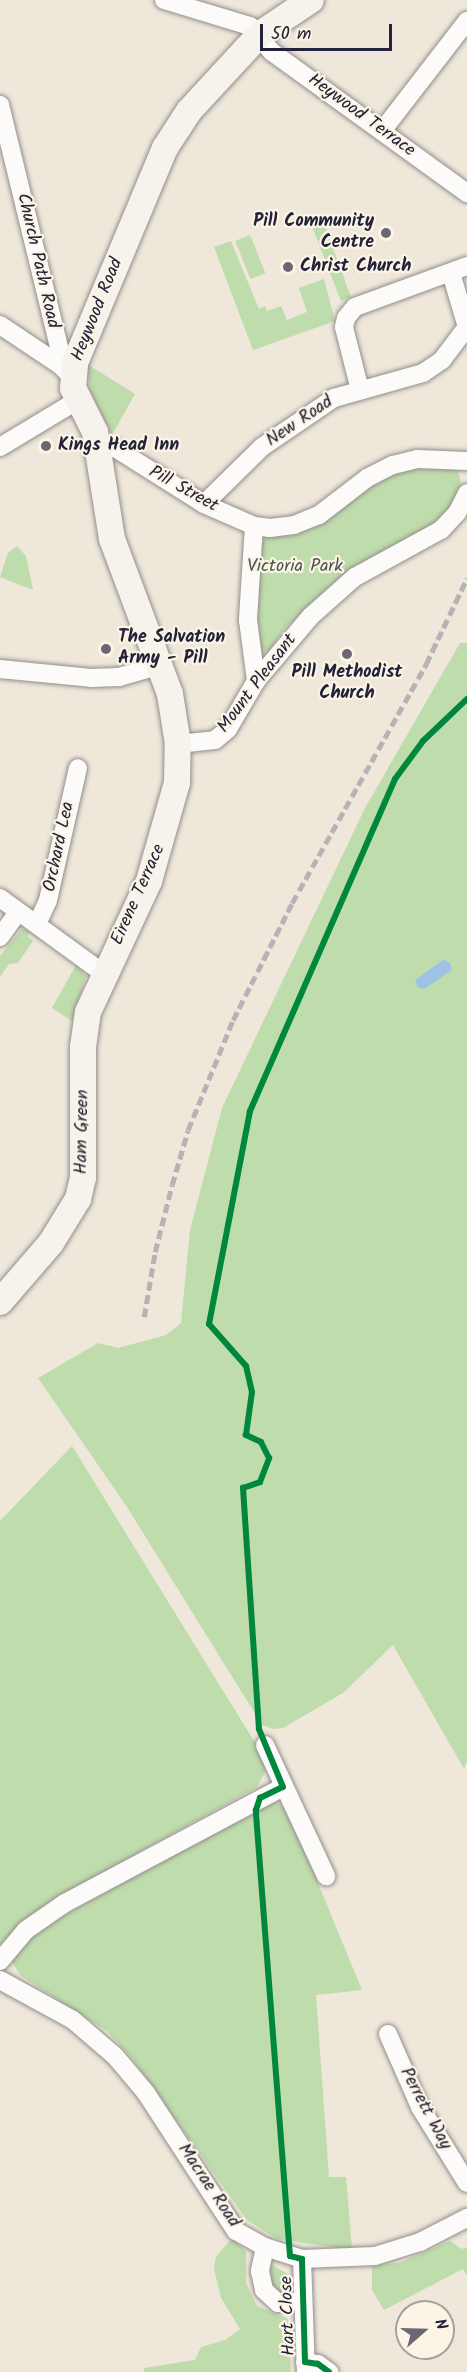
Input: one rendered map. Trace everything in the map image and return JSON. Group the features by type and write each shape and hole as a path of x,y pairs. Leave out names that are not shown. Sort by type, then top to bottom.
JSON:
{"street":[{"path":"164,0 250,26 260,34"},
{"name":"Heywood Road","path":"70,381 165,148 201,97 260,34 311,0"},
{"path":"382,131 465,30"},
{"name":"Heywood Terrace","path":"260,34 272,52 467,193"},
{"name":"Church Path Road","path":"0,105 61,356 70,381"},
{"path":"360,390 344,327 346,318 355,307 459,270"},
{"name":"New Road","path":"204,504 262,447 334,398 423,373 442,360 467,327 459,270"},
{"path":"0,325 70,381 95,432 112,539 161,665 178,744"},
{"path":"0,447 70,381"},
{"name":"Pill Street","path":"114,448 204,504 254,526"},
{"path":"256,681 248,620 254,526 294,525 319,515 367,478 393,465 417,459 467,461"},
{"name":"Mount Pleasant","path":"178,744 215,740 228,729 256,681 311,616 355,577 462,516 467,493"},
{"path":"0,669 91,678 119,676 161,665"},
{"name":"Eirene Terrace","path":"103,973 149,881 164,838 177,783 178,744"},
{"name":"Orchard Lea","path":"37,924 48,900 78,768"},
{"path":"0,898 103,973"},
{"path":"0,937 18,912"},
{"name":"Ham Green","path":"0,1302 51,1243 78,1199 83,1178 83,1047 88,1012 103,973"},
{"path":"265,1745 326,1876"},
{"path":"0,1961 26,1930 65,1902 283,1787"},
{"name":"Macrae Road","path":"0,1980 74,2020 115,2056 146,2093 236,2231 265,2247 302,2259 394,2251 465,2225"},
{"name":"Perrett Way","path":"388,2034 420,2107 467,2182"},
{"name":"Hart Close","path":"265,2247 260,2271 264,2290 278,2303 302,2301"},
{"name":"Hart Close","path":"302,2259 306,2367"},
{"path":"306,2367 318,2364 329,2372"}],"green space":[{"path":"320,213 351,297 341,301 313,229"},
{"path":"250,235 265,273 251,279 235,241"},
{"path":"231,241 259,309 265,306 267,311 281,306 287,320 307,312 299,288 324,279 335,321 253,350 214,247"},
{"path":"87,364 135,394 112,435 90,391"},
{"name":"Victoria Park","path":"429,466 458,470 461,484 452,509 423,532 344,574 284,629 270,650 259,653 255,615 258,549 266,537 330,516 383,475"},
{"path":"17,546 26,556 33,590 0,577 8,553"},
{"path":"460,643 467,643 467,1761 464,1769 393,1645 343,1693 283,1728 273,1729 262,1725 127,1507 38,1378 98,1343 118,1348 166,1335 181,1323 190,1230 222,1108 365,808"},
{"path":"22,929 30,931 27,936 33,941 18,963 9,964 0,977 0,956"},
{"path":"76,965 86,976 72,1021 52,1008"},
{"path":"72,1446 259,1749 266,1770 257,1787 51,1901 25,1920 0,1945 0,1521"},
{"path":"269,1801 281,1805 292,1820 362,1990 316,1995 329,2177 346,2177 352,2250 277,2239 247,2220 132,2058 107,2031 21,1976 12,1962 27,1941 54,1921"},
{"path":"232,2238 246,2251 246,2283 257,2306 288,2319 291,2372 144,2372 144,2368 195,2360 201,2347 225,2340 240,2329 221,2298 214,2269 216,2257"},
{"path":"450,2241 462,2249 467,2247 467,2276 463,2269 403,2300 395,2300 395,2304 384,2310 372,2290 372,2265 399,2263"},
{"path":"268,2263 288,2274 292,2285 287,2293 282,2295 271,2289"}],"water":[{"path":"443,960 450,963 452,970 424,989 418,987 415,980"}],"railway":[{"path":"144,1317 155,1252 188,1130 233,1020 292,903 426,664 467,578"}],"cycle path":[{"path":"329,2372 318,2364 305,2362 302,2259 290,2256 256,1810 260,1798 283,1787 259,1729 243,1488 260,1482 269,1458 261,1442 246,1435 252,1392 246,1366 209,1324 250,1111 395,779 423,741 467,699"}],"place":[{"name":"Pill Community Centre","path":"386,233"},
{"name":"Christ Church","path":"288,267"},
{"name":"Kings Head Inn","path":"46,446"},
{"name":"The Salvation Army - Pill","path":"106,649"},
{"name":"Pill Methodist Church","path":"347,654"}]}
